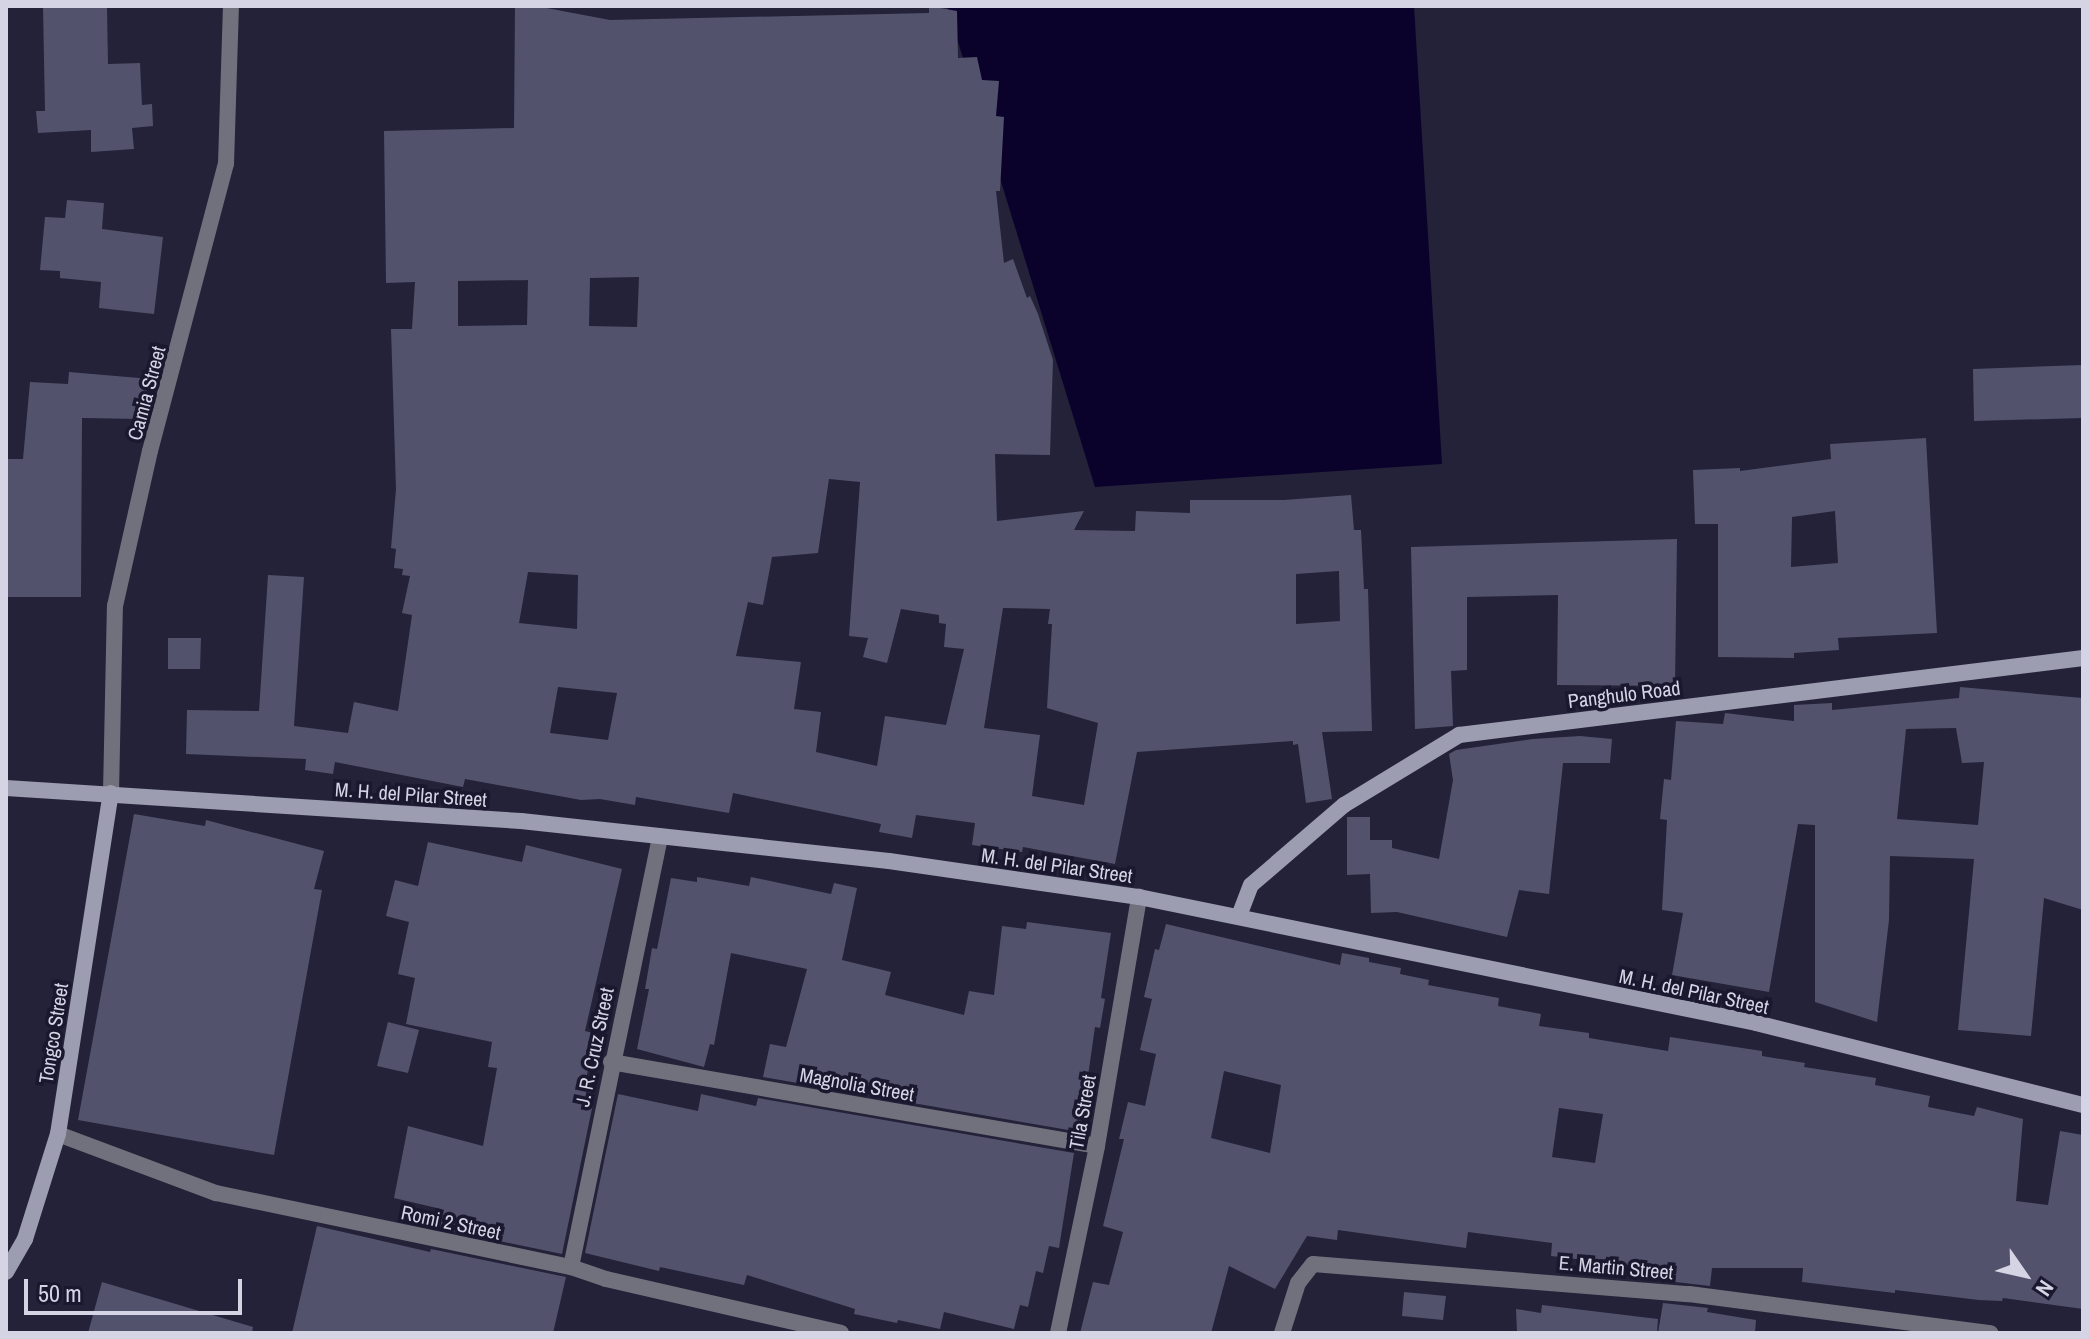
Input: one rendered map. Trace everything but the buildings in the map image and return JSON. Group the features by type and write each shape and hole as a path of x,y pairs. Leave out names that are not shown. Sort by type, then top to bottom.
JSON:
{"main road":[{"name":"Panghulo Road","path":"1239,916 1251,885 1344,805 1459,735 2083,658"},
{"name":"M. H. del Pilar Street","path":"6,788 521,821 889,861 1139,897 1756,1023 2083,1105"},
{"name":"Tongco Street","path":"6,1272 25,1239 58,1134 111,793"}],"street":[{"name":"Camia Street","path":"111,793 115,606 150,451 226,164 231,6"},
{"name":"J. R. Cruz Street","path":"571,1267 660,836"},
{"name":"Tila Street","path":"1058,1333 1097,1146 1139,897"},
{"name":"Magnolia Street","path":"611,1062 1097,1146"},
{"name":"Romi 2 Street","path":"58,1134 216,1193 571,1267 606,1279 841,1333"},
{"name":"E. Martin Street","path":"1282,1333 1298,1283 1313,1264 1689,1294 1990,1333"}],"shaded area":[{"path":"947,6 1414,6 1442,464 1095,487"}]}
